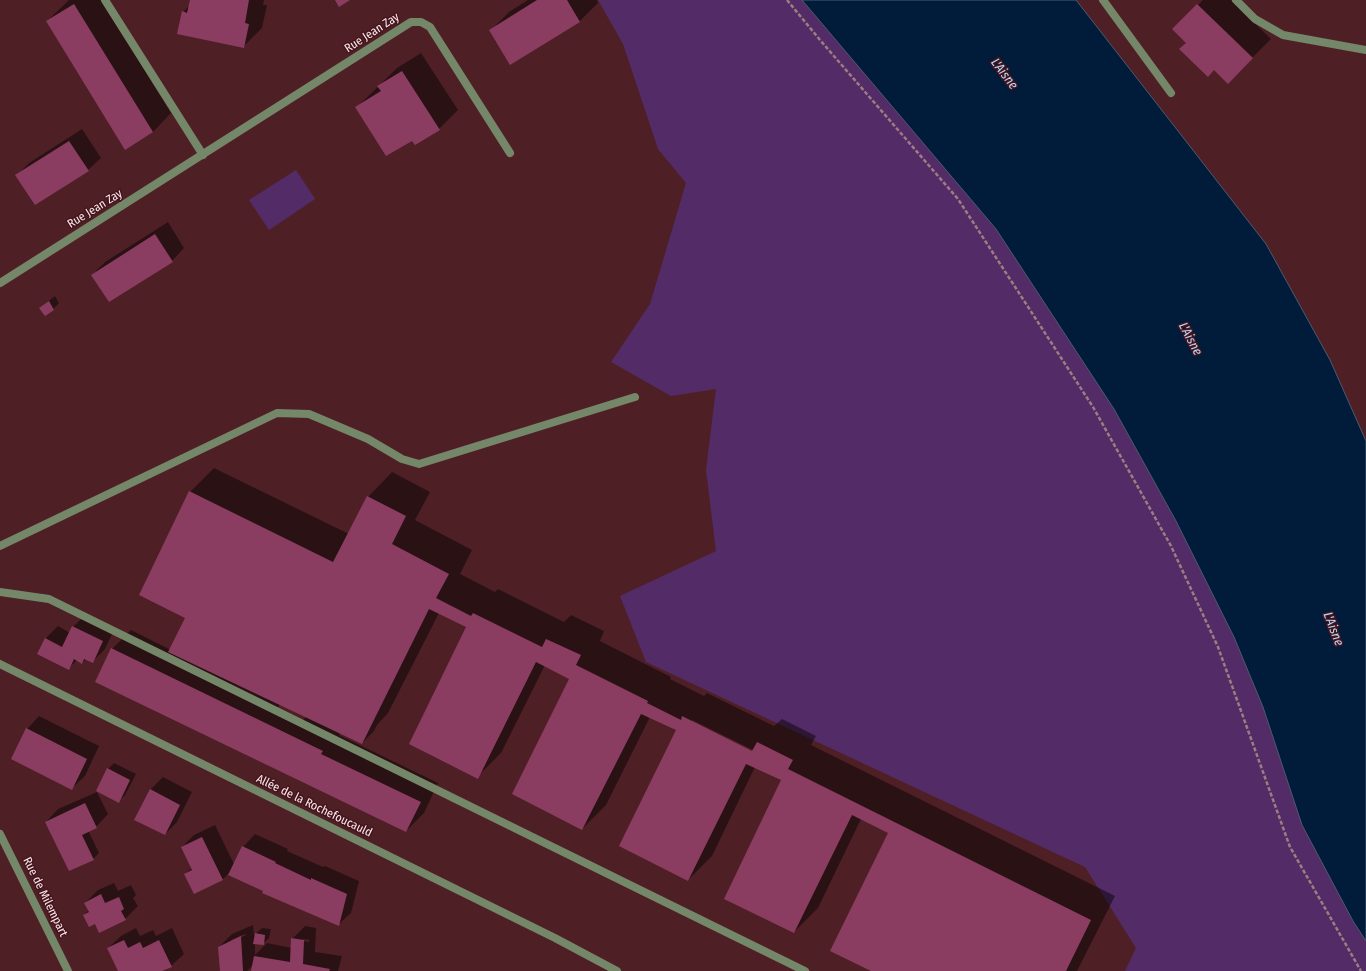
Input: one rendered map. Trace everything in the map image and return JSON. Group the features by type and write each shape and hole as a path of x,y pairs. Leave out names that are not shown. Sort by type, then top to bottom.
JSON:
{"street":[{"path":"105,0 203,155"},
{"path":"1103,0 1171,93"},
{"path":"1236,0 1255,19 1283,35 1366,50"},
{"name":"Rue Jean Zay","path":"0,283 411,22 422,22 430,27 510,153"},
{"path":"0,546 277,413 309,414 368,440 402,459 419,464 635,397"},
{"path":"0,592 49,599 805,971"},
{"name":"Allée de la Rochefoucauld","path":"0,664 548,934 617,971"},
{"name":"Rue de Milempart","path":"0,834 68,971"}],"path":[{"path":"787,0 958,199 1093,407 1171,546 1218,647 1290,847 1361,971"}],"shaded area":[{"path":"598,0 802,0 996,229 1114,409 1176,521 1234,637 1263,707 1302,825 1353,921 1366,941 1366,971 1125,971 1136,948 1085,867 646,662 620,596 716,551 706,470 716,389 671,396 611,362 650,304 686,183 658,149 623,44"},
{"path":"296,170 315,199 269,230 249,200"}],"water":[{"name":"L'Aisne","path":"802,0 1076,0 1266,244 1330,360 1366,441 1366,941 1353,921 1302,825 1263,707 1234,637 1176,521 1114,409 996,229"}],"building":[{"path":"190,0 249,0 245,23 249,24 244,48 177,34 182,11 187,13"},
{"path":"335,0 350,0 339,7"},
{"path":"537,0 567,0 580,22 510,65 489,30"},
{"path":"74,4 153,132 125,150 46,21"},
{"path":"1197,4 1253,58 1228,84 1214,70 1208,77 1179,49 1186,43 1172,29"},
{"path":"402,71 440,130 415,145 412,141 386,156 355,107 381,91 377,86"},
{"path":"69,141 89,171 35,205 15,175"},
{"path":"155,234 173,262 109,302 91,275"},
{"path":"49,301 54,310 45,316 39,308"},
{"path":"189,491 333,562 367,496 406,516 392,544 449,574 436,598 471,616 473,613 542,647 546,639 581,655 576,665 648,701 647,703 681,720 682,716 752,751 757,742 793,760 788,769 1091,920 1066,971 871,971 830,951 888,833 852,815 794,933 724,899 781,780 746,764 688,881 619,846 676,730 641,714 582,830 512,794 569,679 536,662 478,779 409,744 466,627 429,609 362,744 168,652 185,618 139,595"},
{"path":"72,626 103,641 93,663 84,659 82,664 74,659 69,670 37,654 45,638 62,647"},
{"path":"111,648 323,751 321,754 421,802 406,832 95,682"},
{"path":"26,728 87,759 72,790 11,759"},
{"path":"107,768 130,780 119,803 96,791"},
{"path":"150,789 180,805 165,835 134,820"},
{"path":"85,803 97,828 82,835 94,860 69,871 45,822"},
{"path":"202,837 223,880 194,894 184,874 192,870 181,847"},
{"path":"242,846 311,880 311,878 347,894 339,926 262,893 263,891 228,875"},
{"path":"101,894 105,903 119,897 124,909 121,911 126,920 99,933 95,924 89,927 83,915 89,912 84,903"},
{"path":"255,933 265,935 264,945 253,944"},
{"path":"241,936 243,971 220,971 218,947"},
{"path":"291,938 304,940 303,964 330,969 329,971 251,971 254,956 290,962"},
{"path":"124,940 128,948 140,942 143,948 159,940 172,967 162,971 118,971 107,948"}]}
